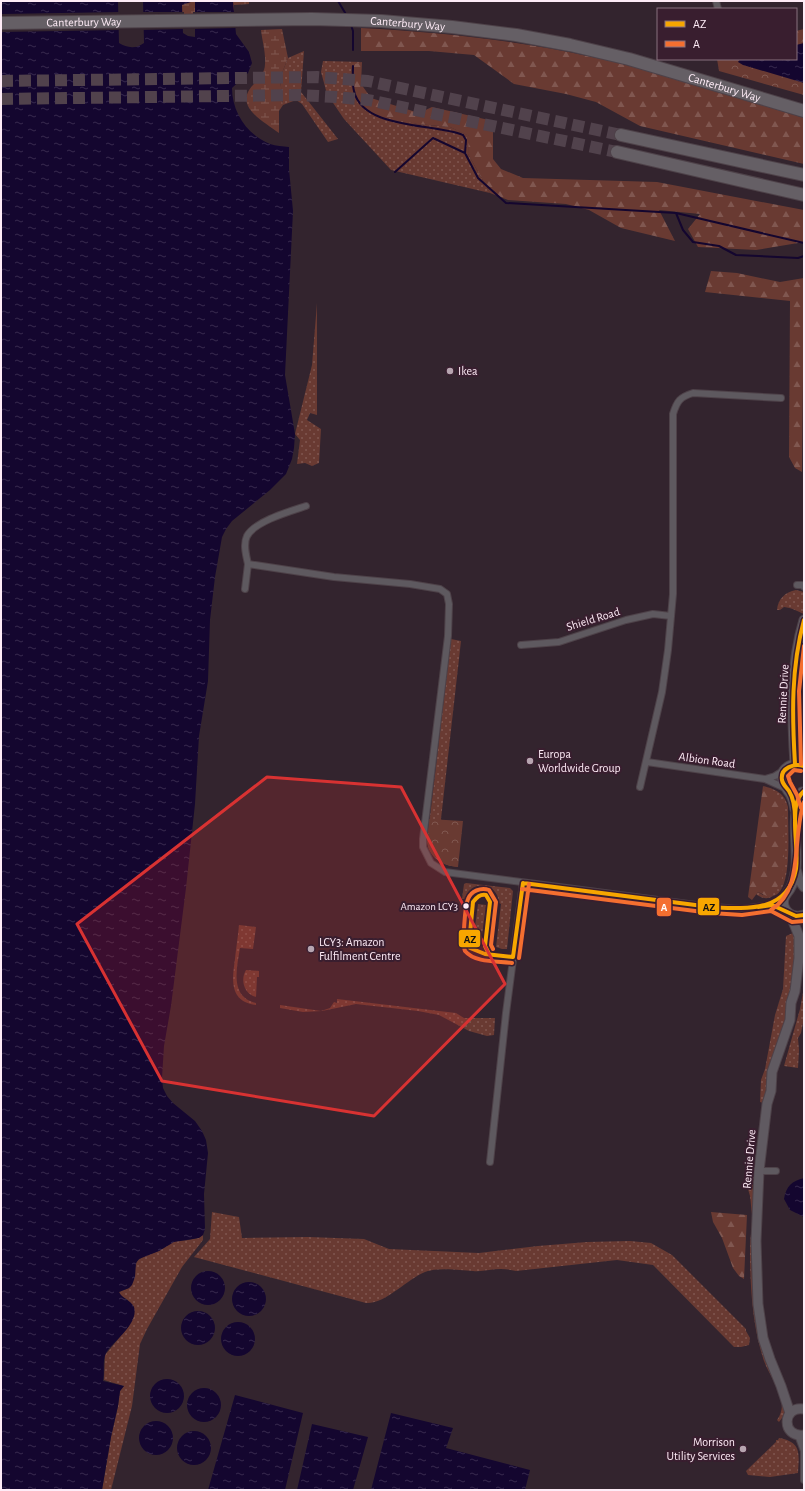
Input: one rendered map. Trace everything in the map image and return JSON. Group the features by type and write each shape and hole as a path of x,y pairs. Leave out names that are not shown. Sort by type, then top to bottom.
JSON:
{"highway":[{"name":"Canterbury Way","path":"1,24 312,19 388,21 437,25 516,35 570,45 629,59 804,110"},
{"path":"621,135 804,175"},
{"path":"617,152 804,195"}],"street":[{"path":"640,787 662,692 668,650 674,580 674,414 676,403 684,396 693,393 781,398"},
{"path":"245,589 248,564 245,548 247,536 254,528 272,519 306,506"},
{"path":"248,564 334,577 410,584 440,589 447,594 449,604 448,636 424,822 423,847 426,856 431,863 445,872 523,884 711,907 742,909 772,905 798,916 804,915"},
{"path":"797,585 802,585 804,587"},
{"name":"Shield Road","path":"521,645 559,642 619,622 653,614 671,616"},
{"name":"Rennie Drive","path":"796,809 782,779 784,771 787,767 800,765 792,723 795,668 804,623"},
{"name":"Albion Road","path":"647,762 765,779 787,789"},
{"path":"765,779 784,771"},
{"name":"Rennie Drive","path":"787,789 793,793 803,791"},
{"name":"Rennie Drive","path":"803,791 796,809 796,869 804,888"},
{"name":"Rennie Drive","path":"796,869 784,904 799,936"},
{"path":"490,1162 503,1036 523,884"},
{"name":"Rennie Drive","path":"787,893 797,887 804,888"},
{"path":"769,905 787,893"},
{"name":"Rennie Drive","path":"801,1435 792,1433 788,1427 787,1419 790,1413 763,1338 758,1304 756,1242 759,1171 767,1104 771,1091 772,1072 790,1020 791,1003 795,991 799,958 799,936 804,920"},
{"path":"759,1171 776,1171"},
{"name":"Rennie Drive","path":"781,1386 789,1396 803,1408"},
{"path":"790,1413 798,1408 803,1408"},
{"path":"801,1435 804,1450 804,1480"}],"highlighted area":[{"path":"267,777 401,787 505,984 374,1116 162,1081 77,924"}],"green space":[{"path":"182,1 249,1 249,4 234,5 234,16 182,17"},
{"path":"361,28 448,34 506,41 619,63 699,85 804,118 804,164 640,126 596,102 566,94 514,84 474,55 429,51 361,51"},
{"path":"282,29 288,58 280,78 283,105 279,111 279,133 252,112 246,100 248,93 265,67 265,55 261,30"},
{"path":"804,29 804,95 719,71 717,60 797,60 797,31"},
{"path":"304,51 301,92 338,139 328,142 302,104 296,100 283,105 280,78 288,58"},
{"path":"323,61 362,62 351,66 354,96 363,108 417,124 450,127 470,136 468,154 490,193 391,170 344,119 327,94 321,72"},
{"path":"362,62 361,84 371,98 419,113 432,107 493,121 493,159 501,169 523,178 657,182 804,210 804,242 756,250 698,247 688,229 700,214 659,210 675,241 621,228 589,210 566,204 508,200 490,193 468,154 469,136 450,127 417,124 375,115 363,108 354,96 351,65"},
{"path":"711,271 737,273 780,282 804,278 802,472 795,468 789,457 790,301 705,292"},
{"path":"317,303 317,415 310,413 307,420 321,429 319,463 312,466 305,463 297,464 300,440 295,434 312,365"},
{"path":"796,590 804,592 804,614 784,607 777,610 781,599 785,594"},
{"path":"451,639 461,641 441,819 458,867 446,865 438,860 432,853 427,842"},
{"path":"763,786 779,792 785,798 788,807 788,860 785,881 782,888 776,895 766,898 756,894 758,892 763,895 783,829 783,805"},
{"path":"763,786 781,800 783,805 784,858 782,879 773,894 767,896 758,892 752,900 748,897"},
{"path":"429,819 463,821 458,867 442,863 430,852 427,841"},
{"path":"464,884 510,888 513,891 507,949 496,947 501,904 499,903 494,891 489,887 478,886 472,888 465,899 462,899"},
{"path":"478,904 486,905 481,943 473,942"},
{"path":"786,916 791,924 794,935 795,963 787,1014 773,1060 763,1103 760,1102 761,1080 765,1069 775,1015 783,989 786,936 793,933"},
{"path":"239,925 256,927 253,949 240,948 237,964 237,980 238,988 242,995 247,1000 256,1003 256,1005 247,1003 241,999 234,988 233,974"},
{"path":"246,970 259,971 259,977 257,977 256,997 249,993 244,986 243,978"},
{"path":"804,987 804,1018 801,1033 798,1038 798,1068 784,1066 800,1009"},
{"path":"337,999 456,1013 464,1018 495,1018 494,1035 487,1036 469,1031 439,1015 418,1011 356,1004 322,1011 303,1012 280,1008 280,1005 321,1011 330,1008 334,1002 337,1003"},
{"path":"752,1177 755,1177 752,1227 752,1278 754,1303 757,1328 763,1353 772,1376 784,1399 785,1410 779,1422 777,1420 781,1413 781,1398 764,1361 752,1305 750,1247 752,1218 748,1184"},
{"path":"212,1212 239,1217 242,1238 308,1237 364,1239 389,1249 479,1253 587,1242 630,1241 651,1243 672,1255 746,1329 750,1338 749,1345 734,1347 653,1265 617,1260 516,1271 507,1269 476,1271 449,1269 430,1270 418,1275 381,1300 366,1303 194,1257 210,1239"},
{"path":"711,1212 747,1215 744,1279 739,1276 733,1268 722,1238 713,1222"},
{"path":"203,1235 203,1240 182,1267 140,1344 132,1406 111,1490 102,1490 120,1391 124,1386 104,1380 105,1355 129,1326 128,1300 120,1295 119,1292 129,1288 137,1261 144,1256 159,1251 164,1240 173,1241 195,1239"},
{"path":"779,1438 792,1442 798,1450 798,1473 770,1477 748,1475 746,1471"}],"water":[{"path":"1,1 118,1 119,43 132,47 144,43 143,1 233,1 236,34 249,52 252,63 248,73 232,88 238,114 242,122 254,135 270,144 289,147 289,169 293,211 285,375 295,434 292,459 286,474 270,490 232,521 222,537 215,577 210,620 208,681 199,736 195,804 186,888 171,1006 164,1046 162,1078 163,1088 167,1096 173,1103 195,1121 206,1140 208,1153 204,1194 205,1229 203,1235 199,1238 174,1242 159,1251 139,1259 136,1263 135,1277 132,1285 129,1288 119,1292 133,1305 135,1313 129,1326 109,1348 104,1359 103,1381 124,1386 120,1391 102,1490 1,1490","holes":["195,2 195,37 188,36 183,33 182,5"]},
{"path":"804,43 804,83 743,65 738,62 739,60 797,60 797,45"},
{"path":"804,1178 804,1217 790,1210 784,1199 788,1187 796,1181"},
{"path":"205,1271 211,1271 215,1272 222,1278 225,1288 224,1295 218,1302 211,1305 205,1305 201,1304 194,1298 191,1291 191,1285 192,1281 198,1274"},
{"path":"246,1282 252,1282 256,1283 263,1289 266,1299 265,1306 259,1313 252,1316 246,1316 242,1315 235,1309 232,1302 232,1296 233,1292 239,1285"},
{"path":"195,1311 201,1311 205,1312 212,1318 215,1328 214,1335 208,1342 201,1345 195,1345 191,1344 184,1338 181,1331 181,1325 182,1321 188,1314"},
{"path":"235,1322 241,1322 245,1323 252,1329 255,1339 254,1346 248,1353 241,1356 235,1356 231,1355 224,1349 221,1342 221,1336 222,1332 228,1325"},
{"path":"164,1379 170,1379 174,1380 181,1386 184,1396 183,1403 177,1410 170,1413 164,1413 160,1412 153,1406 150,1399 150,1393 151,1389 157,1382"},
{"path":"201,1388 207,1388 211,1389 218,1395 221,1405 220,1412 214,1419 207,1422 201,1422 197,1421 190,1415 187,1408 187,1402 188,1398 194,1391"},
{"path":"235,1395 303,1413 285,1490 208,1490"},
{"path":"391,1413 453,1428 446,1448 530,1470 525,1490 371,1490"},
{"path":"153,1421 159,1421 163,1422 170,1428 173,1438 172,1445 166,1452 159,1455 153,1455 149,1454 142,1448 139,1441 139,1435 140,1431 146,1424"},
{"path":"312,1424 368,1437 353,1490 297,1490"},
{"path":"191,1431 197,1431 201,1432 208,1438 211,1448 210,1455 204,1462 197,1465 191,1465 187,1464 180,1458 177,1451 177,1445 178,1441 184,1434"}],"pier":[{"path":"120,12 121,30 1,32 1,14"},
{"path":"142,12 184,12 184,29 142,30"},
{"path":"193,12 236,12 237,28 193,29"}],"waterway":[{"path":"338,1 347,16"},
{"path":"351,25 353,31 353,50"},
{"path":"353,66 353,88 360,104 371,113 385,119 450,131 463,135 466,140 465,153 478,178 506,203 676,213 804,243"},
{"path":"395,172 433,138 465,153"},
{"path":"676,213 683,230 693,242 719,246 736,255 798,258 804,256"}],"tunnel":[{"path":"1,81 317,77 368,81 621,135"},
{"path":"1,99 300,95 336,97 368,100 617,152"}],"transit line":[{"name":"AZ","path":"795,764 793,728 795,674 804,620"},
{"name":"A","path":"801,764 799,691 804,646"},
{"name":"AZ","path":"795,819 792,797 783,783 782,776 783,772 788,767 796,765 804,766"},
{"name":"A","path":"801,771 794,770 788,776 801,808"},
{"name":"AZ","path":"523,883 711,907 738,908 764,905 775,901 784,894 791,883 796,869 797,852 795,810 797,801 804,791"},
{"name":"A","path":"771,910 782,901 789,889 793,876 800,817 804,802"},
{"name":"AZ","path":"513,957 523,883"},
{"name":"A","path":"519,958 529,884"},
{"name":"A","path":"493,949 491,945 496,902 489,890 480,889 469,896 467,903 464,933 465,951 469,955 480,960 512,963"},
{"name":"A","path":"522,889 711,913 742,915 771,911 792,922 804,921"},
{"name":"AZ","path":"489,954 485,946 490,902 486,895 480,895 473,902 469,944 470,948 485,954 513,957"},
{"name":"AZ","path":"758,907 772,905 796,916 804,915"}],"place":[{"name":"Ikea","path":"450,371"},
{"name":"Europa Worldwide Group","path":"530,761"},
{"name":"Amazon LCY3","path":"466,906"},
{"name":"LCY3: Amazon Fulfilment Centre","path":"311,949"},
{"name":"Morrison Utility Services","path":"743,1449"}]}
